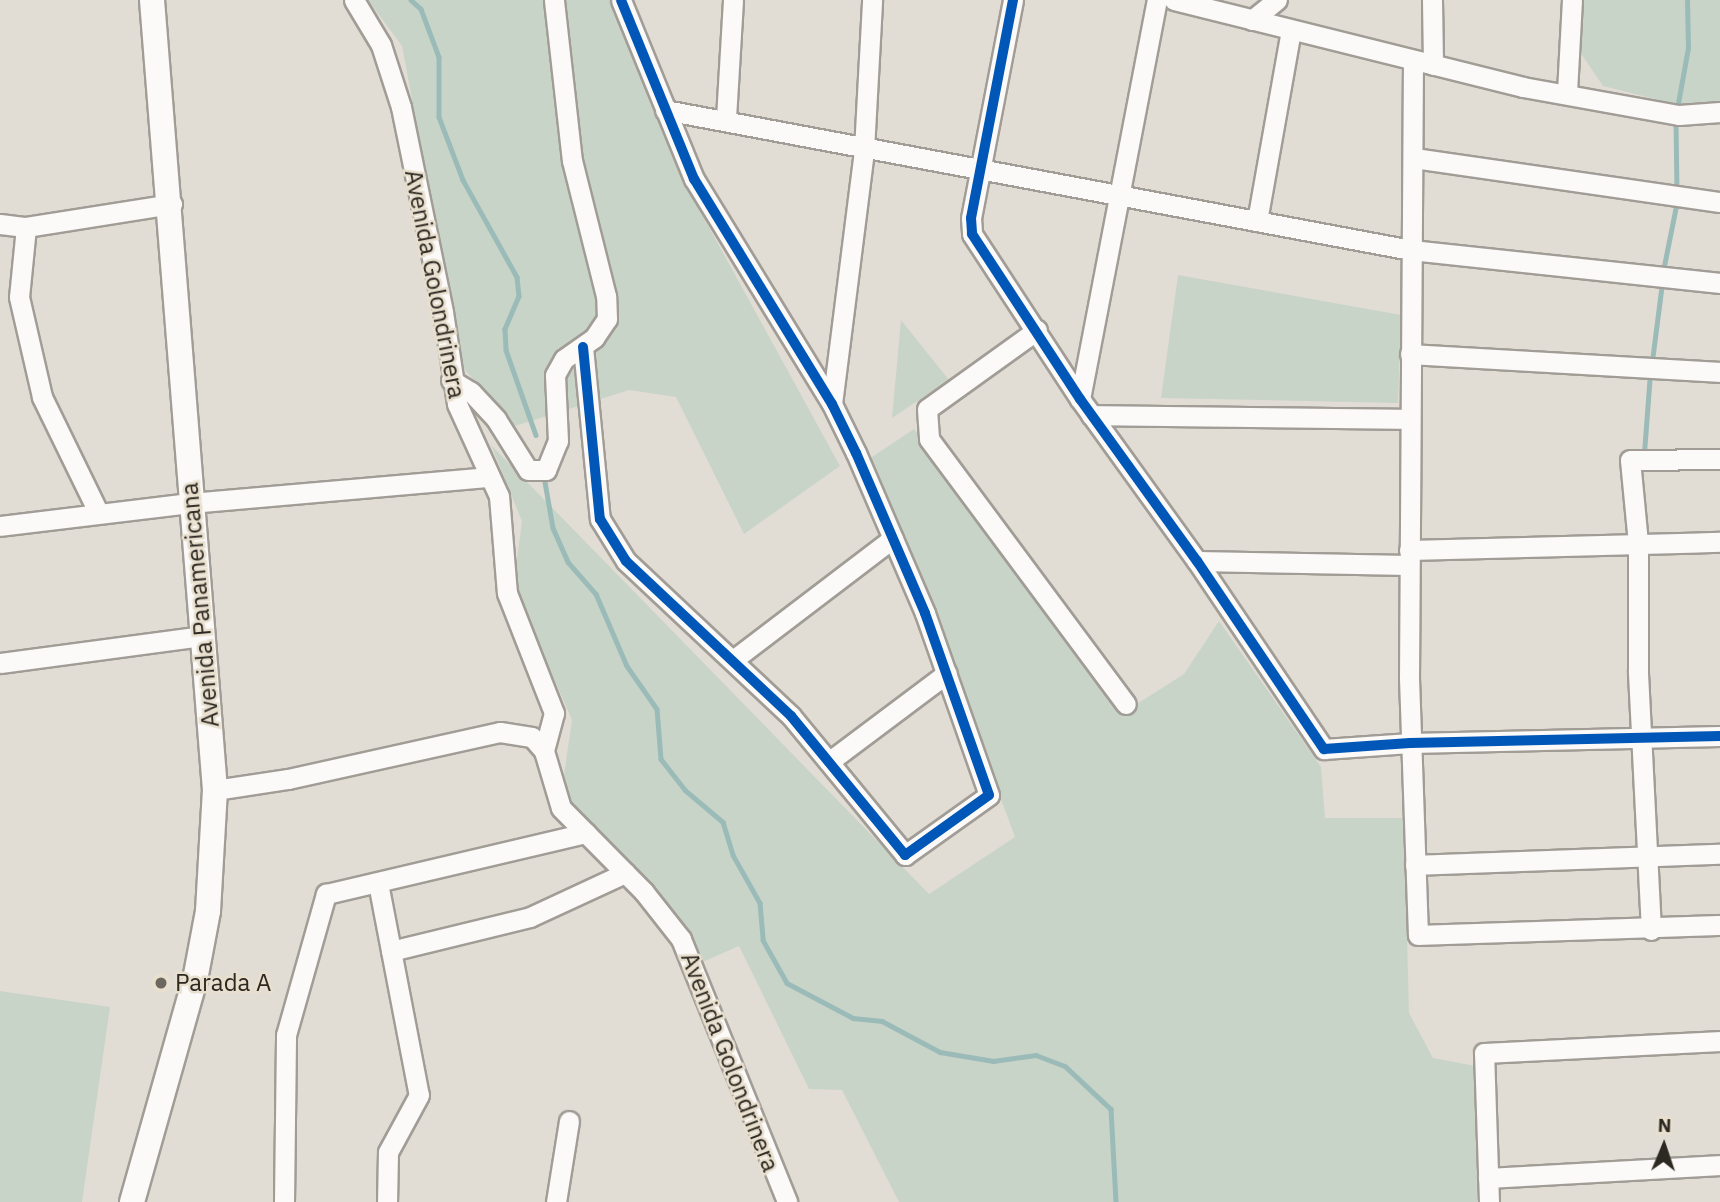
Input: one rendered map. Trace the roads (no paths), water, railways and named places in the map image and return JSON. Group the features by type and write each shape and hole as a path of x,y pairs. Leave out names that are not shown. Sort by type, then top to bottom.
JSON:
{"main road":[{"name":"Avenida Panamericana","path":"132,1202 195,980 208,911 215,790 191,503 172,204 152,0"}],"street":[{"name":"Avenida Golondrinera","path":"354,0 381,45 401,107 443,312 457,404 502,514 507,593 554,713 544,751 561,808 666,918 695,967 775,1180 787,1202"},
{"path":"452,380 471,392 496,419 528,470 536,473 547,470 555,455 555,376 564,359 583,347 602,329 608,307 572,161 554,0"},
{"path":"583,347 600,519 609,539 653,588 733,660 830,761 905,855 989,795 947,673 893,538 832,404 694,179 621,0"},
{"path":"726,118 733,0"},
{"path":"832,404 864,150 872,0"},
{"path":"1013,0 983,171 971,218 972,234 1086,407 1197,561 1324,749 1410,743 1720,736"},
{"path":"1086,407 1117,197 1157,0"},
{"path":"1174,0 1523,87 1567,92 1679,115 1720,112"},
{"path":"1252,20 1277,0"},
{"path":"1432,0 1433,65"},
{"path":"1567,92 1572,0"},
{"path":"1256,221 1291,31"},
{"path":"1413,60 1409,419 1410,743 1418,935 1651,930 1720,925"},
{"path":"665,110 726,118 864,150 1411,250 1720,283"},
{"path":"1413,158 1720,202"},
{"path":"0,224 26,227 172,204"},
{"path":"26,227 19,297 42,397 99,512"},
{"path":"1037,330 927,409 929,439 1126,704"},
{"path":"1410,354 1720,372"},
{"path":"1086,407 1409,419"},
{"path":"1651,930 1638,543 1630,460 1720,459"},
{"path":"0,526 99,512 489,477"},
{"path":"733,660 893,538"},
{"path":"1197,561 1409,557 1638,543 1720,542"},
{"path":"0,663 203,636"},
{"path":"830,761 947,673"},
{"path":"215,790 288,779 500,732 532,737 544,751"},
{"path":"284,1202 286,1035 327,894 586,833"},
{"path":"1415,865 1720,854"},
{"path":"391,951 530,917 625,873"},
{"path":"378,883 419,1095 388,1152 387,1202"},
{"path":"1489,1202 1484,1053 1720,1041"},
{"path":"555,1202 569,1121"},
{"path":"1488,1178 1720,1165"},
{"path":"772,1202 775,1180"}],"waterway":[{"path":"411,0 421,9 439,57 439,117 463,180 517,277 519,296 505,329 506,350 536,435"},
{"path":"1677,109 1688,48 1687,0"},
{"path":"1676,121 1677,189"},
{"path":"1663,271 1677,201"},
{"path":"1652,361 1662,283"},
{"path":"1644,453 1650,373"},
{"path":"545,482 553,528 568,562 596,594 627,666 657,709 661,759 685,790 723,822 733,855 760,903 763,940 787,983 853,1018 882,1021 940,1052 993,1061 1036,1055 1065,1066 1111,1109 1116,1202"}],"place":[{"name":"Parada A","path":"161,983"}]}
